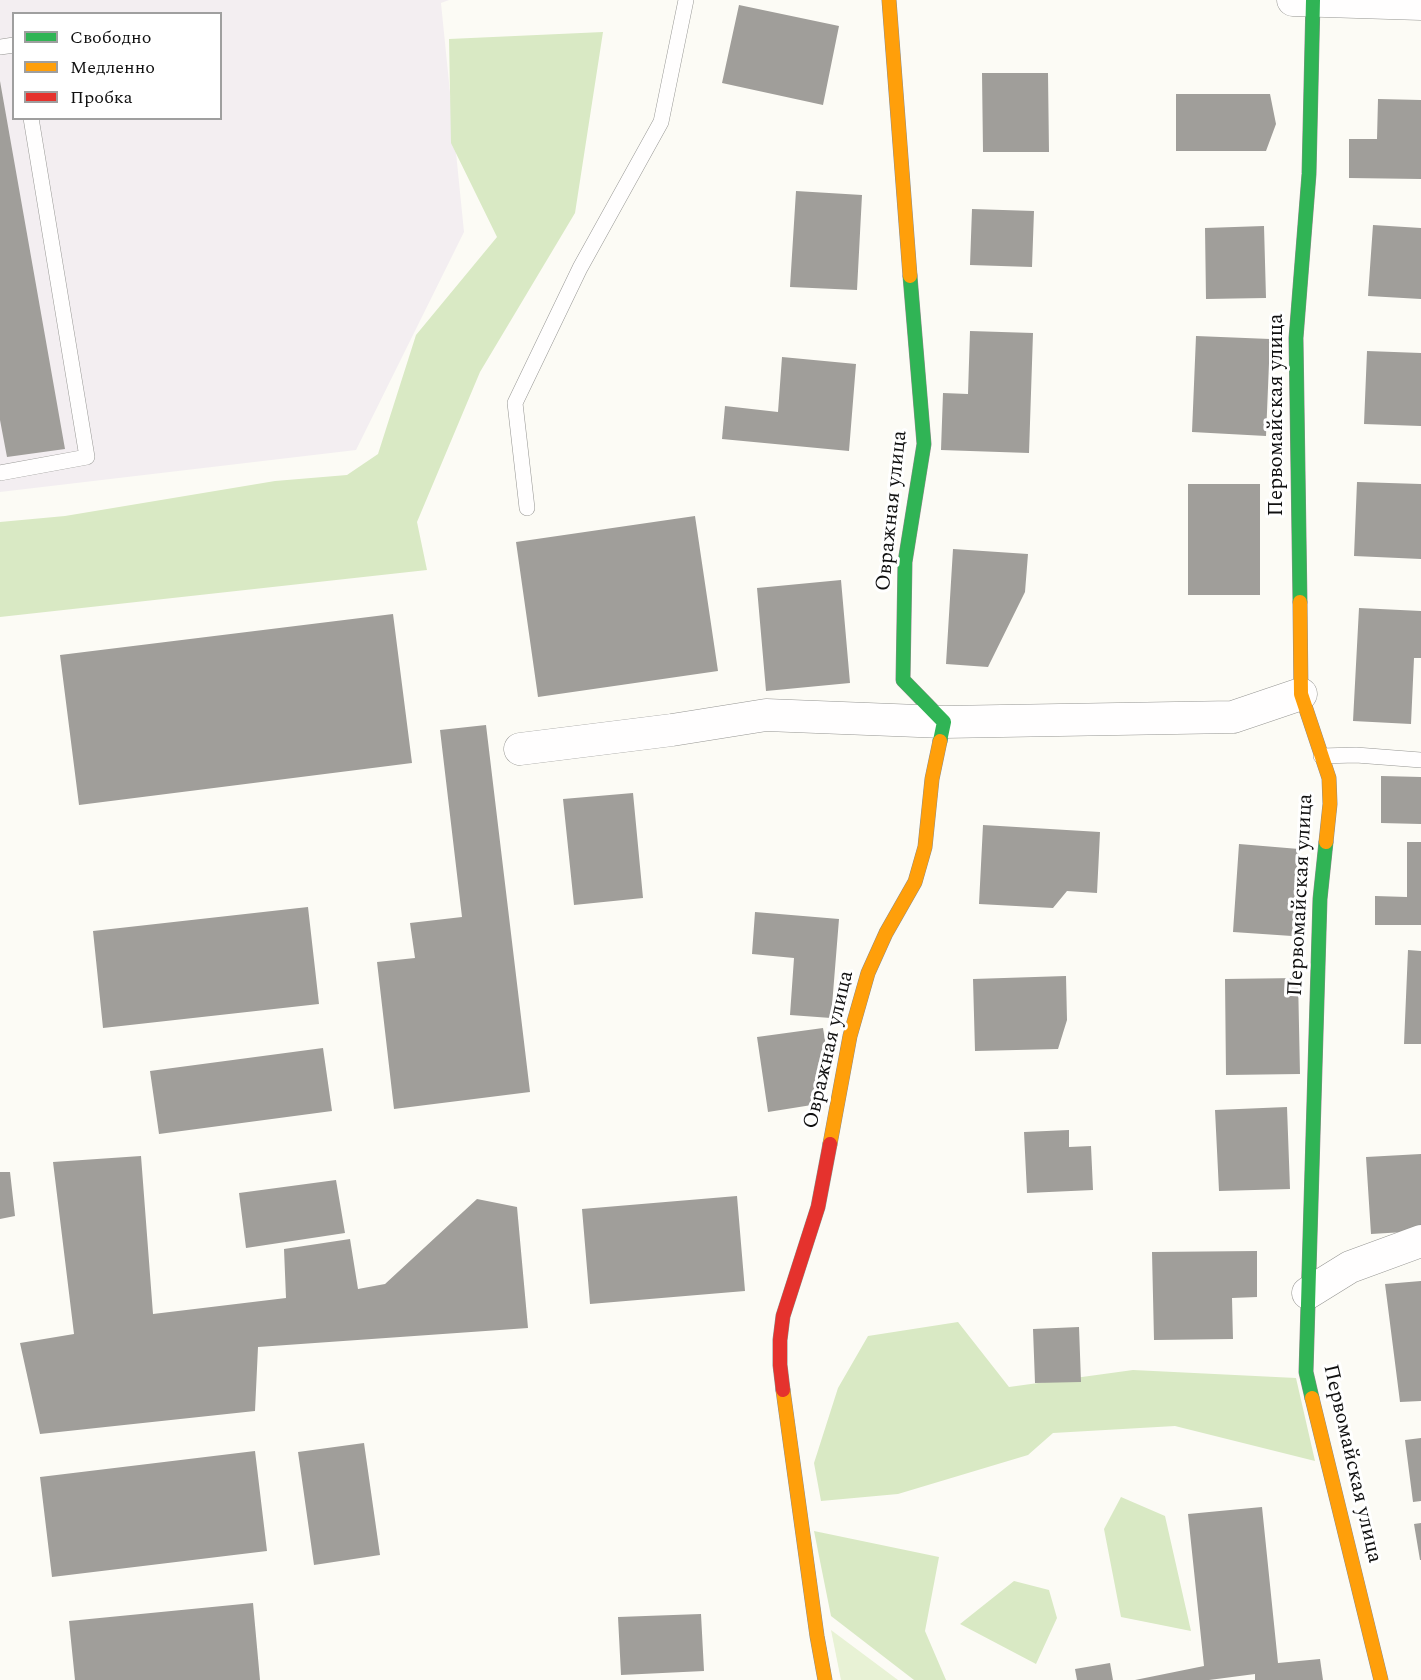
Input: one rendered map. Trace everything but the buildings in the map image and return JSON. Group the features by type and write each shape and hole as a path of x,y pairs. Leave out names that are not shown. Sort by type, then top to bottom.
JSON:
{"street":[{"name":"Овражная улица","path":"825,1680 780,1365 780,1340 783,1316 818,1207 850,1036 868,973 886,933 915,882 925,847 932,779 944,722 903,680 905,562 924,444 889,0"},
{"path":"1306,0 1421,4"},
{"name":"Первомайская улица","path":"1306,0 1309,174 1296,338 1301,694 1329,777 1330,804 1320,899 1306,1372 1381,1680"},
{"path":"520,749 672,730 766,715 944,722 1233,717 1301,694"},
{"path":"1308,1293 1350,1267 1421,1241"}],"lane":[{"path":"528,508 515,403 580,268 661,122 686,0"},
{"path":"0,473 87,457 31,120"},
{"path":"1322,756 1356,755 1421,760"}],"shaded area":[{"path":"0,0 449,0 441,3 464,232 356,450 0,492"}],"green space":[{"path":"603,32 575,213 480,372 417,522 427,570 0,617 0,522 65,516 275,481 347,475 378,454 416,335 497,237 451,143 449,39"},
{"path":"958,1322 1009,1387 1133,1370 1296,1378 1315,1461 1175,1426 1053,1433 1028,1455 898,1494 821,1501 814,1463 838,1388 868,1336"},
{"path":"1121,1497 1165,1516 1191,1631 1121,1617 1104,1529"},
{"path":"814,1531 939,1557 925,1631 946,1680 914,1680 831,1616"},
{"path":"1014,1581 1049,1590 1057,1618 1036,1664 960,1624"},
{"path":"831,1630 898,1680 841,1680"}],"traffic: fast":[{"path":"1300,602 1296,338 1309,174 1313,0"},
{"path":"910,276 924,444 905,562 903,680 944,722 940,741"},
{"path":"1312,1398 1306,1372 1320,899 1326,842"}],"traffic: slow":[{"path":"889,0 910,276"},
{"path":"1300,602 1301,694 1329,778 1330,804 1326,842"},
{"path":"830,1144 850,1036 868,973 886,933 915,882 925,847 932,779 940,741"},
{"path":"783,1390 825,1680"},
{"path":"1312,1398 1381,1680"}],"traffic: jam":[{"path":"783,1390 780,1365 783,1316 818,1207 830,1144"}]}
